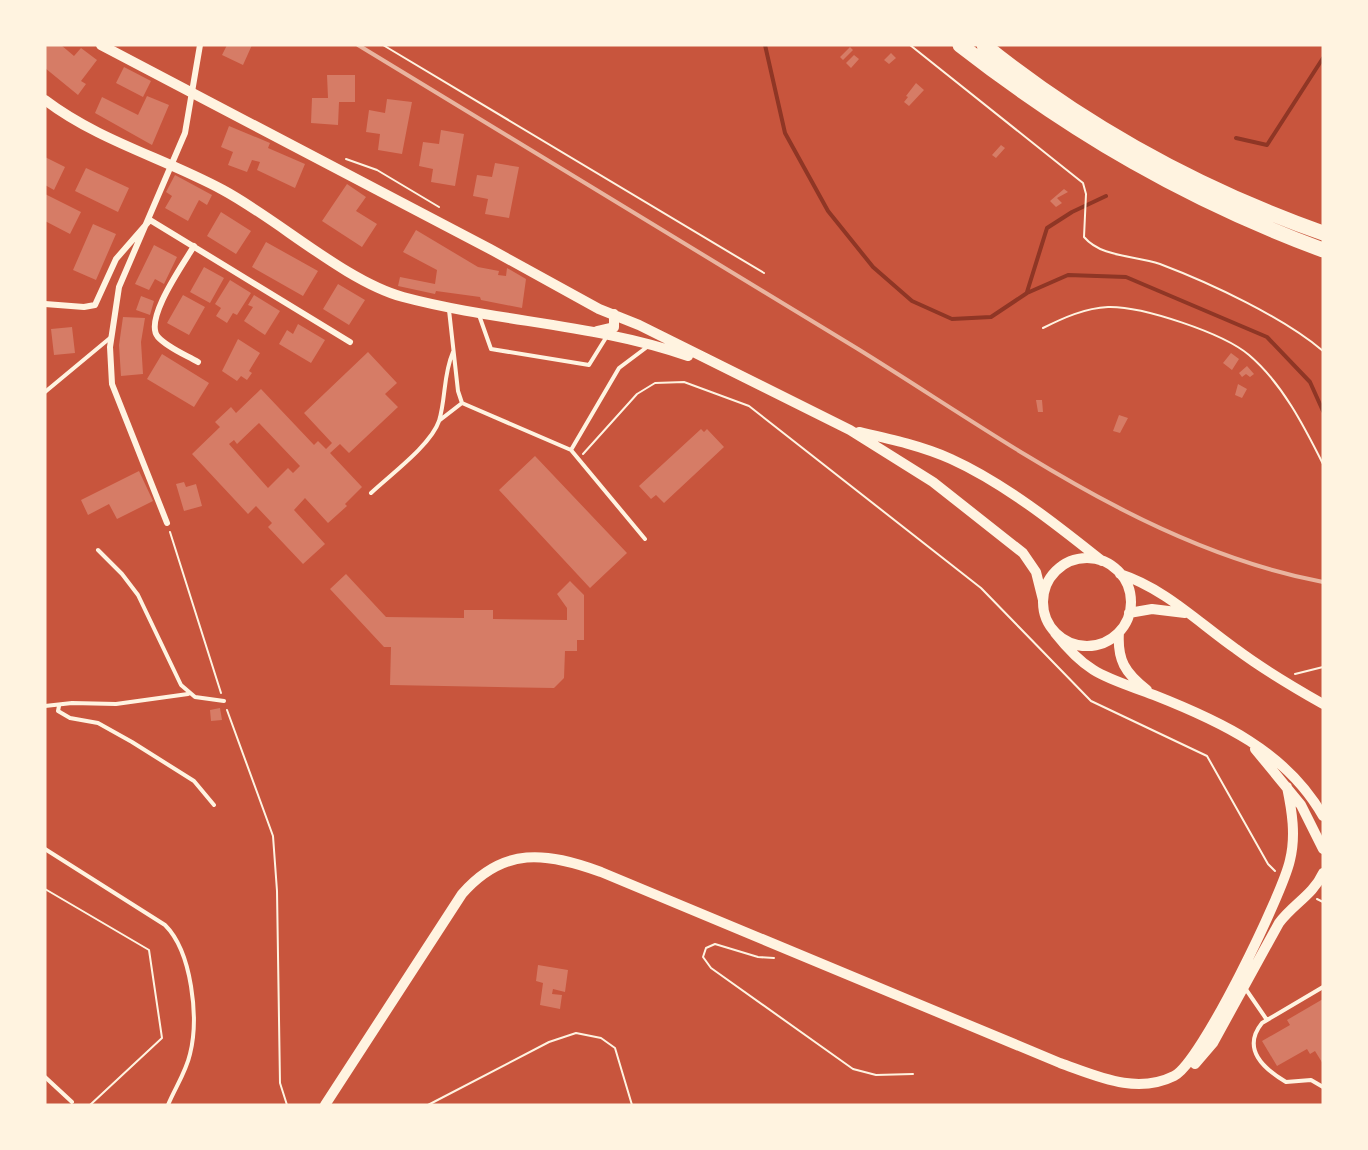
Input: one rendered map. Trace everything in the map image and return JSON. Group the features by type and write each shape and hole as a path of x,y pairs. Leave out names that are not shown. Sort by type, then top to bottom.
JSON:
{"highway":[{"path":"960,45 1028,97 1185,192 1270,230 1323,250"},
{"path":"984,45 1054,98 1188,178 1271,215 1323,233"}],"main road":[{"path":"101,45 490,249 599,309 639,324 724,369 850,430 933,482 1023,553 1036,572 1048,623 1074,656 1095,671 1128,687 1152,694 1221,724 1247,739 1276,759 1307,792 1323,816"},
{"path":"45,100 105,137 173,166 238,199 375,286 404,297 651,344 724,369"},
{"path":"588,332 612,328 615,323 614,315"},
{"path":"850,430 890,439 961,464 1059,527 1120,574 1136,579 1278,678 1323,704"},
{"path":"1043,600 1046,587 1053,575 1063,566 1075,560 1089,558 1102,561"},
{"path":"1055,633 1080,646 1095,646 1119,632 1129,613 1127,586 1120,574"},
{"path":"1129,613 1161,609 1189,615"},
{"path":"1119,632 1119,653 1122,665 1131,678 1152,694"},
{"path":"1247,739 1287,787 1305,813 1323,849"},
{"path":"325,1105 462,894 498,864 508,859 530,857 556,858 601,872 1060,1063 1108,1080 1146,1084 1164,1080 1182,1072 1208,1050 1276,901 1288,868 1293,830 1287,787"},
{"path":"1307,792 1323,832"},
{"path":"1239,983 1279,923 1290,909 1310,895 1323,873"},
{"path":"1310,895 1322,899"}],"street":[{"path":"167,523 112,384 111,337 119,287 173,166 187,125 200,45"},
{"path":"150,220 350,342"},
{"path":"45,304 84,307 95,304 116,259 150,220"},
{"path":"194,246 161,304 154,324 161,340 198,362"}],"lane":[{"path":"449,306 458,391 462,403 571,450 645,539"},
{"path":"478,312 491,349 589,365 607,336"},
{"path":"45,392 111,337"},
{"path":"571,450 619,368 651,344"},
{"path":"371,493 431,436 439,420 447,368 454,350"},
{"path":"439,420 462,403"},
{"path":"98,550 122,574 138,595 181,685 189,694"},
{"path":"45,706 72,703 116,704 189,694 224,701"},
{"path":"59,706 58,711 70,718 98,723 194,781 214,805"},
{"path":"45,849 165,925 179,944 190,988 193,1039 189,1059 168,1105"},
{"path":"1239,983 1267,1020"},
{"path":"1323,987 1267,1020 1257,1032 1254,1050 1256,1058 1286,1083 1311,1080 1323,1087"},
{"path":"45,1077 72,1102"}],"path":[{"path":"383,45 764,273"},
{"path":"910,45 1083,183 1086,194 1084,237 1094,248 1160,264 1262,310 1297,331 1323,351"},
{"path":"1043,328 1074,314 1107,307 1139,310 1206,332 1248,354 1277,386 1323,464"},
{"path":"580,459 637,394 655,383 684,382 749,406 988,593 1091,700 1207,756 1268,864 1278,873"},
{"path":"167,523 224,701 273,836 277,891 280,1083 287,1105"},
{"path":"1278,678 1323,667"},
{"path":"45,889 149,950 162,1038 90,1105"},
{"path":"776,958 758,957 715,944 706,948 703,957 711,968 853,1069 876,1075 913,1074"},
{"path":"428,1105 549,1042 576,1033 601,1038 615,1048 632,1105"}],"building":[{"path":"45,45 61,45 74,56 81,48 97,60 81,81 86,84 78,95 45,68"},
{"path":"227,45 252,45 243,65 222,55"},
{"path":"850,47 853,50 843,60 840,57"},
{"path":"891,53 896,58 889,64 884,60"},
{"path":"854,55 859,59 851,68 846,63"},
{"path":"124,67 151,81 143,97 116,83"},
{"path":"327,75 355,75 355,102 339,102 338,125 311,123 312,98 328,98"},
{"path":"916,83 924,90 909,106 904,102"},
{"path":"147,96 169,105 152,145 95,113 102,97 138,115"},
{"path":"387,99 412,102 402,154 378,150 380,134 366,132 369,110 385,113"},
{"path":"229,126 270,143 268,148 305,164 295,188 257,170 260,162 252,160 247,172 228,165 233,152 221,147"},
{"path":"441,130 464,134 455,186 431,182 433,169 419,166 423,142 439,144"},
{"path":"1001,145 1005,148 996,158 992,155"},
{"path":"45,157 65,167 54,190 45,185"},
{"path":"495,163 519,167 509,218 485,214 488,199 473,196 477,175 492,177"},
{"path":"86,168 129,188 118,212 75,191"},
{"path":"175,175 212,195 207,205 199,200 188,221 165,208 172,196 166,192"},
{"path":"347,184 366,197 356,211 377,224 362,247 322,221"},
{"path":"1064,189 1068,192 1057,198 1062,203 1056,207 1050,201"},
{"path":"45,194 81,212 70,234 45,221"},
{"path":"221,212 251,231 236,254 207,236"},
{"path":"93,224 116,234 96,280 73,270"},
{"path":"416,230 478,267 499,271 498,275 506,276 507,268 526,279 522,308 481,300 480,297 436,291 435,294 398,286 400,277 435,284 437,270 403,252"},
{"path":"266,242 318,271 303,296 252,267"},
{"path":"154,245 177,257 164,284 155,279 149,290 135,284"},
{"path":"204,267 224,278 210,303 190,292"},
{"path":"230,280 251,293 237,315 233,313 227,323 216,316 221,308 215,304"},
{"path":"338,284 365,300 349,325 323,309"},
{"path":"183,295 205,307 189,335 167,323"},
{"path":"254,295 280,311 265,335 244,321 253,307 248,305"},
{"path":"141,296 154,301 150,315 136,310"},
{"path":"123,317 145,318 141,342 143,374 121,376 119,345"},
{"path":"298,324 325,340 311,363 279,344 287,330 293,334"},
{"path":"72,327 75,353 54,355 51,329"},
{"path":"238,339 260,353 249,371 252,373 247,380 241,376 237,381 222,371"},
{"path":"368,352 397,383 385,394 398,407 349,453 340,444 330,453 362,487 345,504 347,506 328,523 305,498 294,510 325,544 303,564 268,527 272,523 256,506 248,514 192,454 220,427 215,422 231,407 236,413 261,389 314,445 318,441 326,449 332,443 304,413","holes":["259,423 300,466 293,473 288,468 268,488 229,444 234,440 237,444"]},
{"path":"1231,353 1239,359 1232,370 1223,363"},
{"path":"162,354 209,383 194,407 147,379"},
{"path":"1247,366 1254,374 1250,377 1246,374 1242,377 1239,373"},
{"path":"1238,384 1247,389 1242,398 1235,395"},
{"path":"1036,400 1042,400 1043,412 1038,412"},
{"path":"1119,415 1128,418 1120,433 1113,431"},
{"path":"701,429 704,432 707,429 724,447 664,503 656,495 651,499 639,486"},
{"path":"535,456 627,553 590,588 499,490"},
{"path":"139,471 153,501 117,519 109,504 88,515 81,500"},
{"path":"184,482 186,487 196,484 202,506 184,511 176,484"},
{"path":"346,574 386,617 464,618 464,610 493,610 493,619 567,620 567,608 557,594 570,581 584,595 584,640 577,640 577,651 565,651 564,678 554,688 390,685 391,647 384,647 330,589"},
{"path":"220,708 222,720 211,721 210,710"},
{"path":"538,965 568,970 565,992 553,989 552,994 562,995 560,1009 540,1005 543,983 536,981"},
{"path":"1323,999 1323,1064 1315,1051 1310,1054 1307,1049 1277,1066 1262,1041 1290,1025 1287,1020"}],"waterway":[{"path":"765,45 785,133 828,211 873,267 912,301 952,319 991,317 1027,293 1068,275 1126,277 1267,337 1310,382 1323,411"},
{"path":"1236,138 1267,145 1323,58"},
{"path":"1027,292 1047,228 1072,212 1106,196"}],"railway":[{"path":"358,45 1081,487 1139,518 1198,544 1259,566 1323,582"}]}
